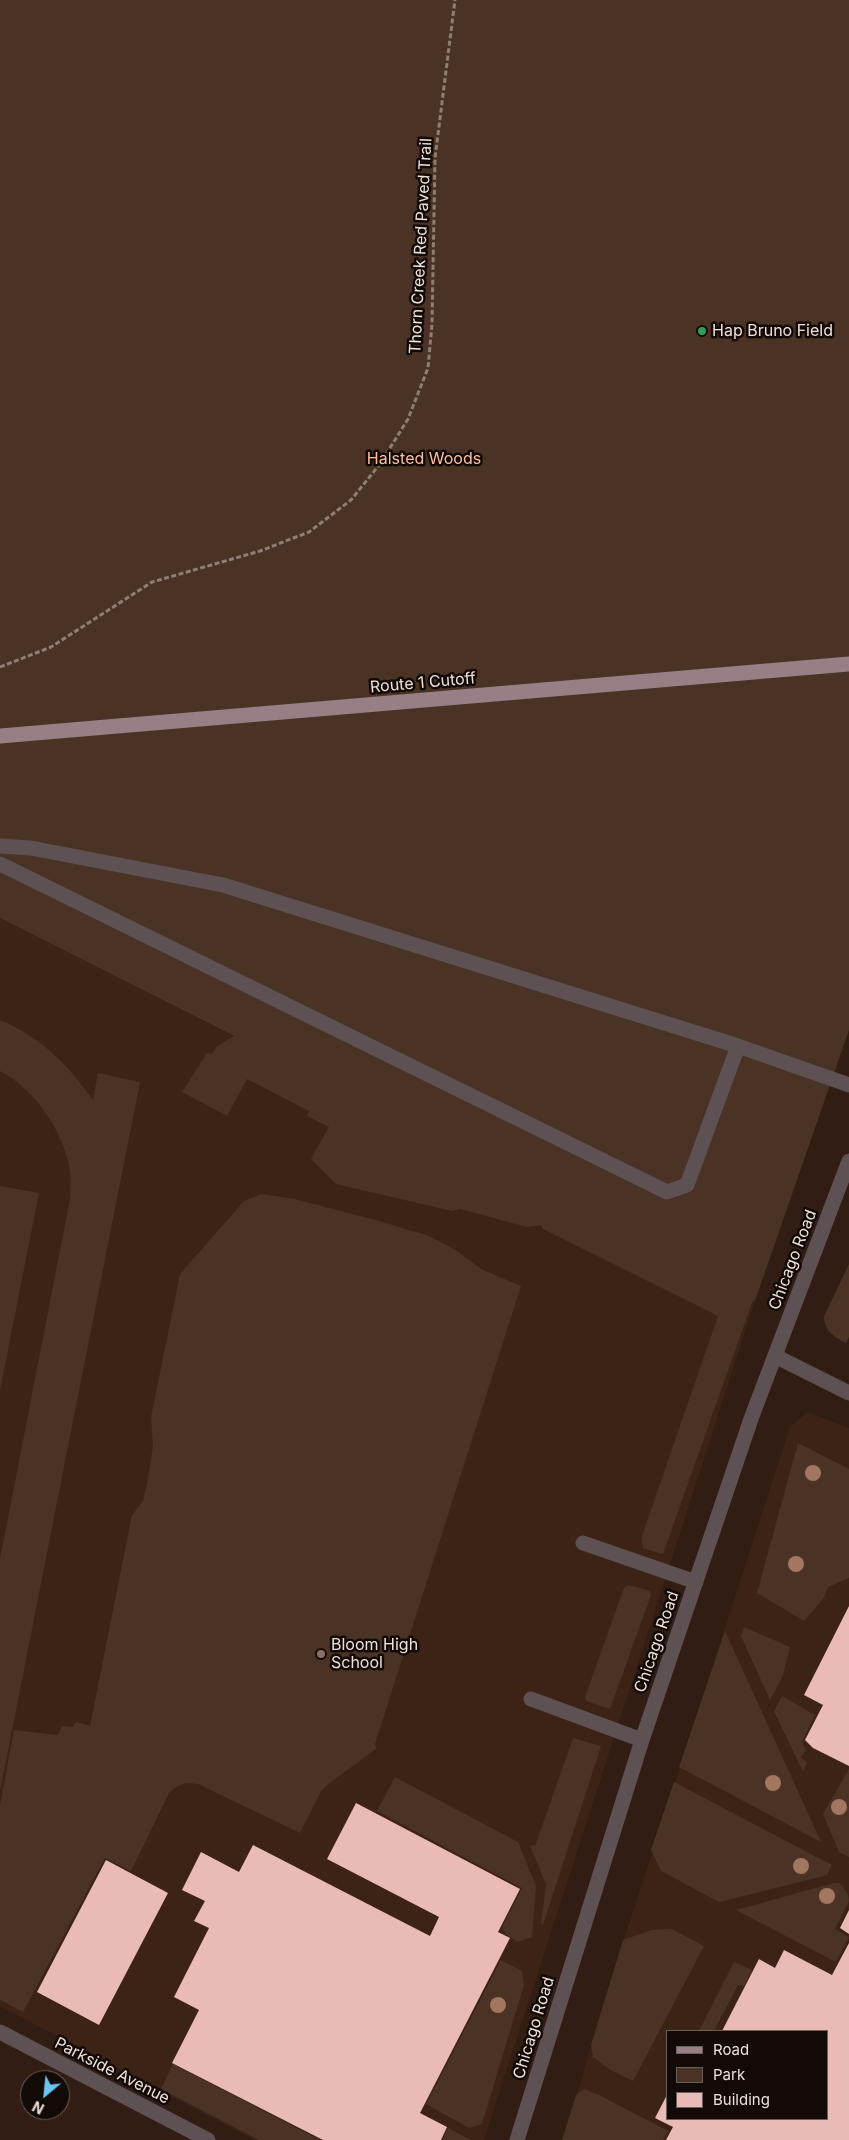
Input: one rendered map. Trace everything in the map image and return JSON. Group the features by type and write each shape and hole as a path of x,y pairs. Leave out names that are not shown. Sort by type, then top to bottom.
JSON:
{"main road":[{"name":"Route 1 Cutoff","path":"0,736 849,664"}],"street":[{"path":"0,846 31,848 223,885 738,1046 849,1085"},
{"path":"0,864 667,1192 687,1185 738,1046"},
{"name":"Chicago Road","path":"517,2140 642,1740 775,1356 849,1161"},
{"path":"775,1356 849,1393"},
{"path":"583,1542 696,1582"},
{"path":"531,1699 642,1740"},
{"name":"Parkside Avenue","path":"0,2032 208,2140"}],"path":[{"name":"Thorn Creek Red Paved Trail","path":"0,667 51,647 152,582 260,551 309,532 351,500 380,464 408,419 428,368 432,324 435,158 455,0"}],"shaded area":[{"name":"Bloom High School","path":"0,918 755,1301 484,2140 254,2140 0,2006"},
{"path":"807,1412 849,1428 849,2140 564,2140 605,1998 790,1427"}],"green space":[{"name":"Halsted Woods","path":"0,0 849,0 849,1030 755,1301 753,1300 663,1554 643,1548 642,1536 718,1316 543,1229 541,1225 527,1227 460,1209 452,1211 336,1184 311,1159 329,1127 307,1116 309,1111 247,1079 227,1116 182,1092 207,1053 212,1054 216,1047 234,1036 0,918"},
{"path":"0,1020 28,1035 52,1053 74,1075 93,1100 98,1073 140,1082 0,1791 0,1559 70,1199 70,1172 62,1142 46,1114 25,1089 0,1071"},
{"path":"0,1186 39,1193 0,1390"},
{"path":"261,1194 295,1199 429,1236 456,1250 481,1269 521,1286 375,1744 376,1749 321,1791 300,1833 198,1784 186,1783 176,1787 169,1793 131,1871 105,1858 23,2012 0,2000 0,1805 14,1730 58,1735 62,1726 73,1727 76,1722 90,1726 132,1515 143,1501 147,1484 153,1446 151,1417 180,1274 244,1201"},
{"path":"849,1264 849,1337 846,1343 830,1332 824,1321 824,1316"},
{"path":"798,1443 849,1469 849,1578 828,1587 823,1599 804,1621 757,1593"},
{"path":"628,1585 650,1591 651,1595 610,1709 586,1701 585,1697 624,1588"},
{"path":"744,1627 790,1647 782,1678 770,1700 741,1636"},
{"path":"725,1631 821,1842 679,1767"},
{"path":"782,1696 815,1715 802,1742 806,1750 801,1758 807,1762 803,1772 774,1711"},
{"path":"573,1738 601,1746 543,1925 541,1924 546,1885 530,1845 535,1846"},
{"path":"849,1769 849,1857 839,1852 823,1814"},
{"path":"395,1777 518,1842 536,1886 532,1937 517,1942 505,1933 502,1927 522,1888 377,1811"},
{"path":"674,1782 832,1865 827,1875 719,1902 661,1871 651,1850"},
{"path":"834,1883 840,1883 848,1894 849,1901 835,1929 849,1937 836,1962 736,1910"},
{"path":"672,1929 704,1946 633,2081 612,2071 593,2057 591,2045 623,1940 652,1930"},
{"path":"501,1960 522,1971 524,1985 482,2124 469,2128 426,2104"},
{"path":"734,1962 752,1970 744,1986 738,1985 715,2030 700,2030"},
{"path":"173,2064 320,2140 259,2140 161,2089"},
{"path":"584,2089 668,2131 663,2140 562,2140 576,2095"},
{"path":"448,2128 471,2140 442,2140"}],"building":[{"path":"849,1606 849,1766 813,1748 805,1740 823,1705 804,1695"},
{"path":"356,1803 520,1889 498,1932 510,1938 420,2113 447,2127 441,2140 323,2140 172,2063 199,2010 174,1997 209,1928 194,1921 205,1901 182,1890 201,1852 239,1872 253,1845 430,1936 439,1917 327,1859"},
{"path":"106,1860 168,1893 99,2025 37,1992"},
{"path":"849,1910 849,1934 840,1928"},
{"path":"849,1943 849,2140 666,2140 673,2127 655,2118 666,2097 666,2120 829,2120 829,2030 723,2030 759,1959 775,1968 784,1950 832,1975"}],"place":[{"name":"Hap Bruno Field","path":"702,331"},
{"name":"Bloom High School","path":"321,1654"}]}
